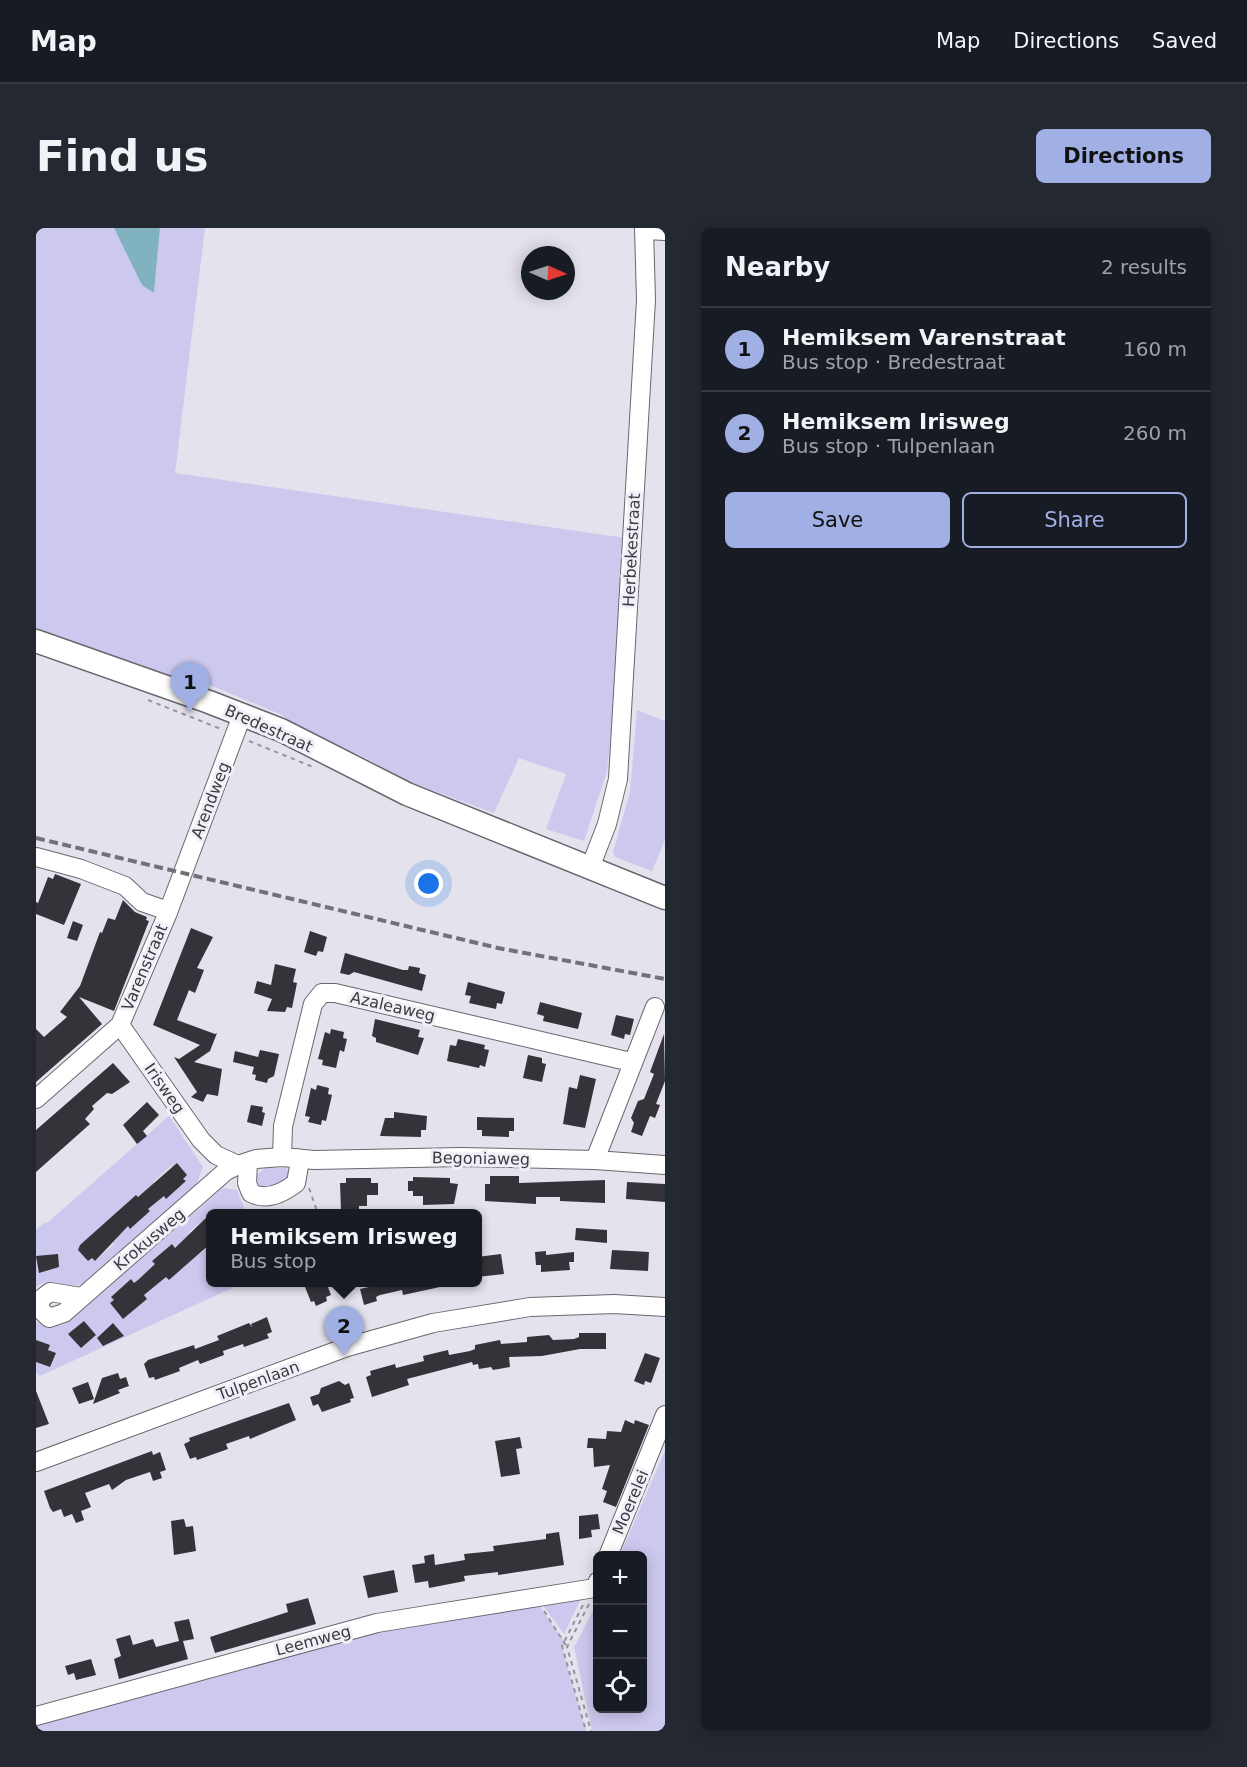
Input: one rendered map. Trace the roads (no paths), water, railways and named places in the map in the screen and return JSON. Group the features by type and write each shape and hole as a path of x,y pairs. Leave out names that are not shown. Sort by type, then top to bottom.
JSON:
{"main road":[{"name":"Bredestraat","path":"36,641 99,670 407,794"},
{"name":"Bredestraat","path":"59,651 192,696 281,730 407,794 665,898"}],"street":[{"path":"644,229 665,231"},
{"name":"Herbekestraat","path":"590,868 610,813 618,778 646,300 644,229"},
{"name":"Arendweg","path":"182,873 238,726"},
{"path":"36,857 81,869 125,886 142,902 168,911"},
{"name":"Varenstraat","path":"36,1099 120,1024 182,873"},
{"name":"Azaleaweg","path":"293,1163 283,1126 313,1004 318,996 328,991 631,1062"},
{"path":"595,1160 631,1062 655,1007"},
{"name":"Irisweg","path":"120,1024 210,1151 214,1159 216,1180"},
{"name":"Irisweg","path":"210,1151 243,1164"},
{"path":"216,1180 243,1164 264,1157 293,1163 296,1183 267,1197 259,1197 251,1193 243,1164"},
{"name":"Begoniaweg","path":"293,1163 461,1157 595,1160 665,1165"},
{"name":"Krokusweg","path":"81,1297 216,1180"},
{"name":"Tulpenlaan","path":"36,1462 347,1347 433,1323 462,1316 530,1307 614,1304 665,1306"},
{"name":"Moerelei","path":"610,1551 665,1415"},
{"name":"Leemweg","path":"36,1716 377,1623 593,1585"}],"water":[{"path":"114,228 160,228 154,293 142,285"}],"railway":[{"path":"36,838 498,948 665,979"}],"place":[{"name":"Hemiksem Varenstraat","path":"190,712"},
{"name":"Hemiksem Irisweg","path":"344,1356"}]}
